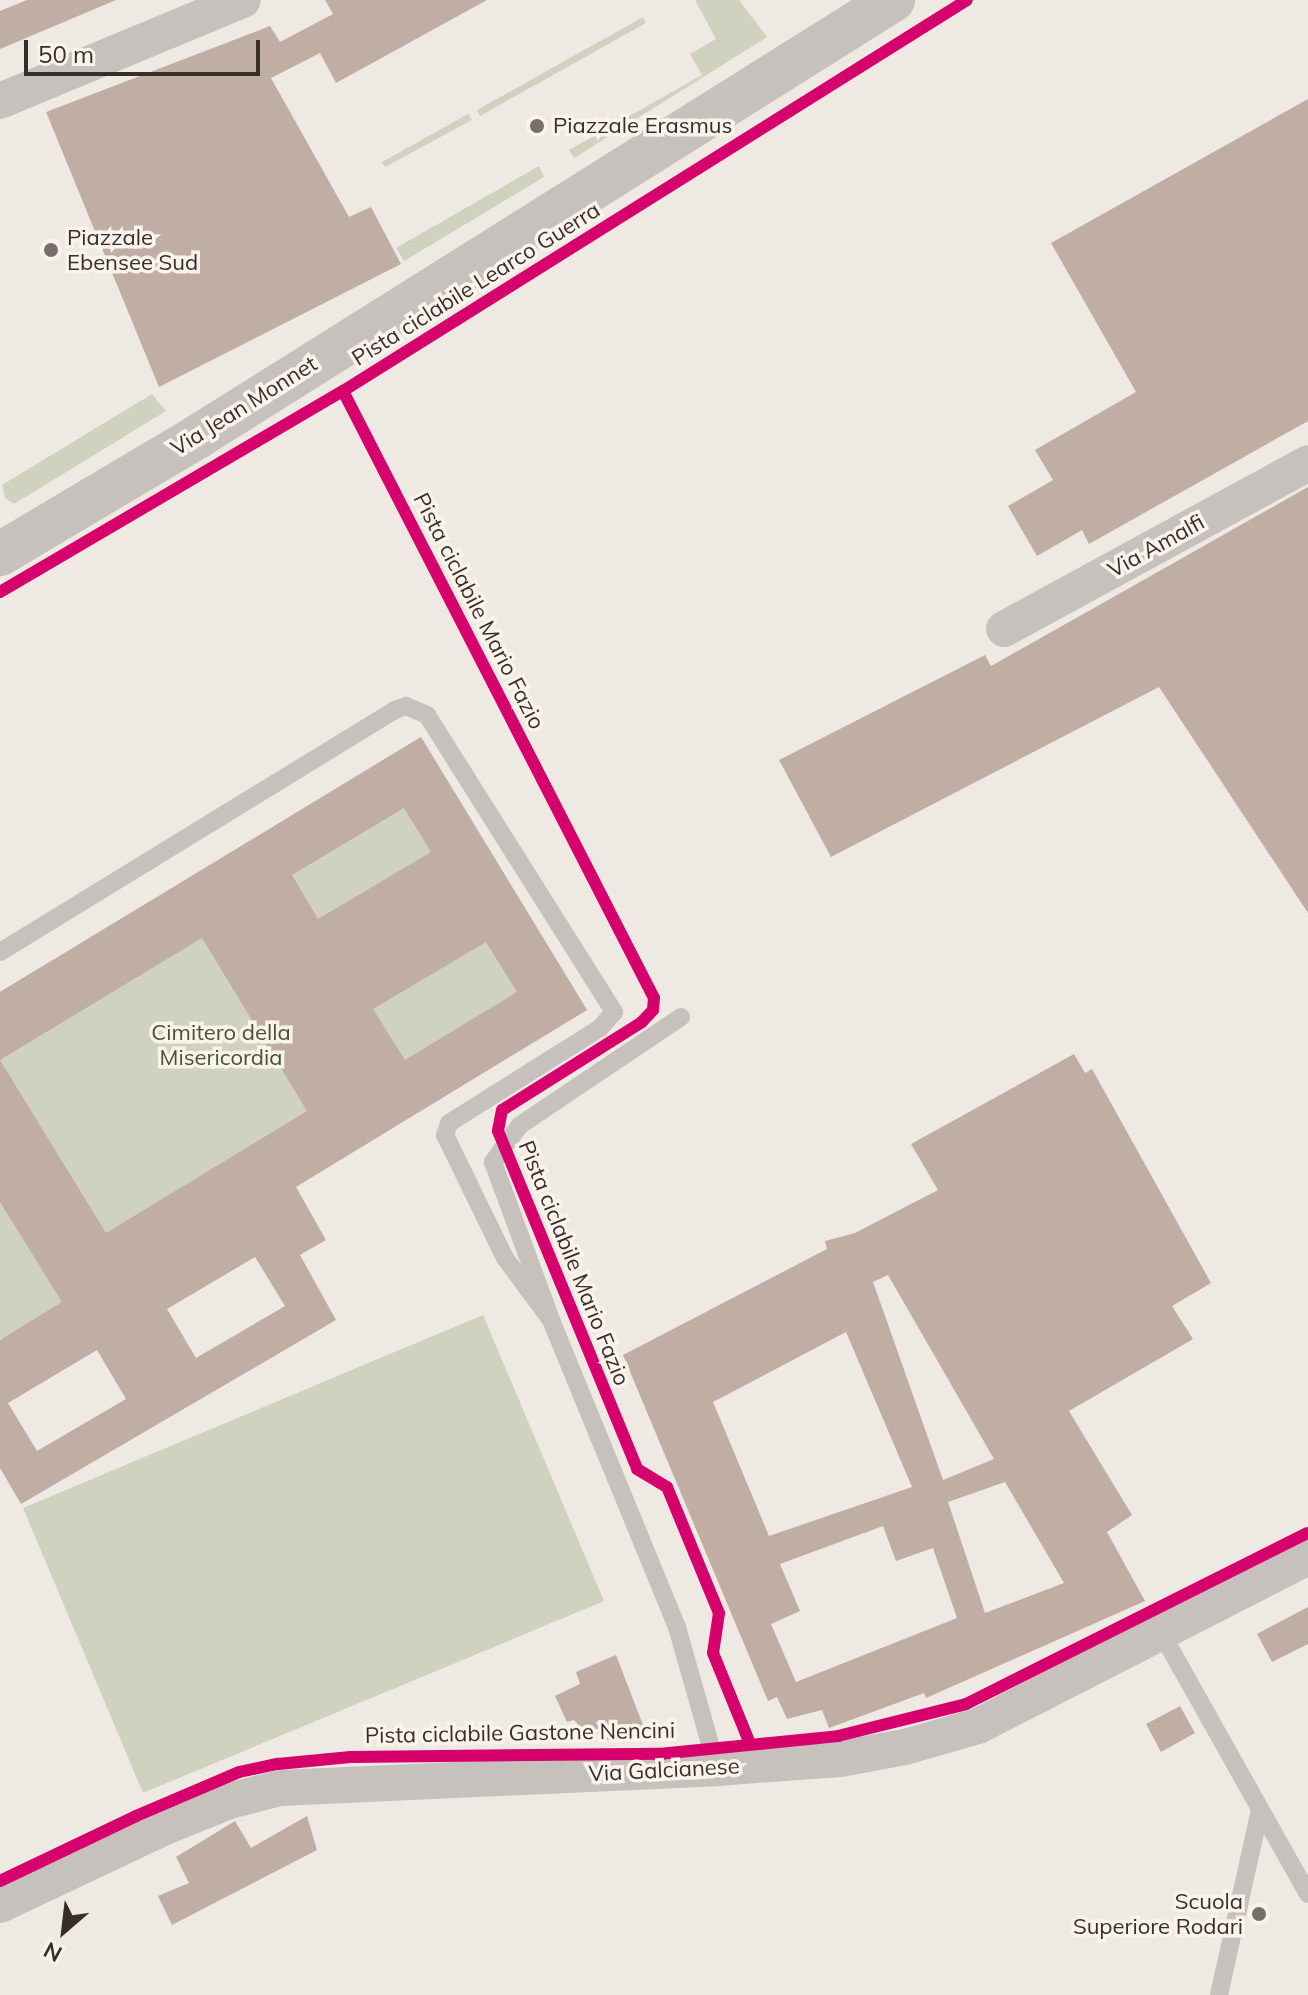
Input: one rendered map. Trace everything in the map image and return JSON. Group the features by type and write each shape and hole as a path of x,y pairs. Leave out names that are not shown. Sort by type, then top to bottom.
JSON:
{"street":[{"path":"0,101 243,0"},
{"name":"Via Jean Monnet","path":"0,554 197,437 893,0"},
{"name":"Via Amalfi","path":"1004,629 1308,463"},
{"name":"Via Galcianese","path":"0,1905 165,1827 229,1801 280,1788 717,1768 840,1759 978,1726 1308,1557"}],"lane":[{"path":"0,952 395,710 406,706 427,715 614,1012 600,1028 449,1123 445,1135 505,1258 551,1320"},
{"path":"681,1017 532,1116 496,1153 495,1176 677,1627 717,1768"},
{"path":"1162,1634 1308,1894"},
{"path":"1219,1995 1260,1810"}],"green space":[{"path":"695,0 739,0 767,37 574,158 569,150 702,75 690,54 716,39"},
{"path":"643,17 646,23 480,116 477,110"},
{"path":"468,114 472,120 385,167 382,162"},
{"path":"539,166 544,177 404,261 396,248"},
{"path":"152,394 166,411 14,504 5,498 2,485"},
{"name":"Cimitero della Misericordia","path":"421,737 587,1010 0,1365 0,992"},
{"path":"483,1315 604,1601 143,1793 23,1508"}],"building":[{"path":"27,0 116,0 0,49 0,11"},
{"path":"325,0 487,0 336,83 320,53 271,78 349,217 371,207 401,264 159,387 46,112 270,26 280,42 333,14"},
{"path":"1308,99 1308,421 1089,544 1082,530 1037,556 1008,506 1053,480 1035,450 1136,392 1051,243"},
{"path":"1308,487 1308,913 1159,687 831,857 779,760 985,655 991,666"},
{"name":"Cimitero della Misericordia","path":"421,737 587,1010 296,1187 326,1240 300,1255 336,1320 21,1504 0,1468 0,1340 62,1302 0,1202 0,1060 0,992","holes":["404,808 431,852 318,919 292,875","202,938 307,1111 106,1233 0,1060","486,942 517,992 405,1060 373,1009","255,1257 285,1306 196,1358 167,1309","97,1350 126,1399 37,1451 8,1403"]},
{"path":"1074,1054 1085,1073 1092,1069 1211,1283 1172,1306 1193,1339 1069,1411 1132,1515 1107,1532 1145,1601 926,1698 924,1693 829,1728 822,1710 787,1719 777,1697 768,1701 623,1355 827,1249 825,1241 855,1233 938,1190 911,1144","holes":["888,1275 994,1459 943,1480 873,1282","846,1332 912,1487 769,1536 713,1402","1005,1482 1064,1583 985,1613 948,1502","883,1526 896,1561 933,1548 957,1618 796,1682 771,1624 800,1611 780,1564"]},
{"path":"1308,1607 1308,1644 1272,1662 1257,1634"},
{"path":"616,1655 648,1738 603,1740 600,1733 587,1735 574,1720 567,1722 555,1696 580,1684 576,1672"},
{"path":"1180,1706 1195,1733 1161,1752 1146,1724"},
{"path":"307,1816 317,1850 172,1925 158,1896 189,1883 176,1857 235,1821 251,1848"}],"cycle path":[{"name":"Pista ciclabile Learco Guerra","path":"0,592 343,391 967,0"},
{"name":"Pista ciclabile Mario Fazio","path":"343,391 654,998 653,1010 642,1022 502,1110 498,1131 637,1469 667,1487 719,1613 713,1653 749,1741"},
{"name":"Pista ciclabile Gastone Nencini","path":"0,1881 136,1816 239,1772 278,1764 351,1757 659,1754 838,1736 966,1704 1308,1533"}],"place":[{"name":"Piazzale Erasmus","path":"537,126"},
{"name":"Piazzale Ebensee Sud","path":"51,250"},
{"name":"Scuola Superiore Rodari","path":"1259,1914"}]}
